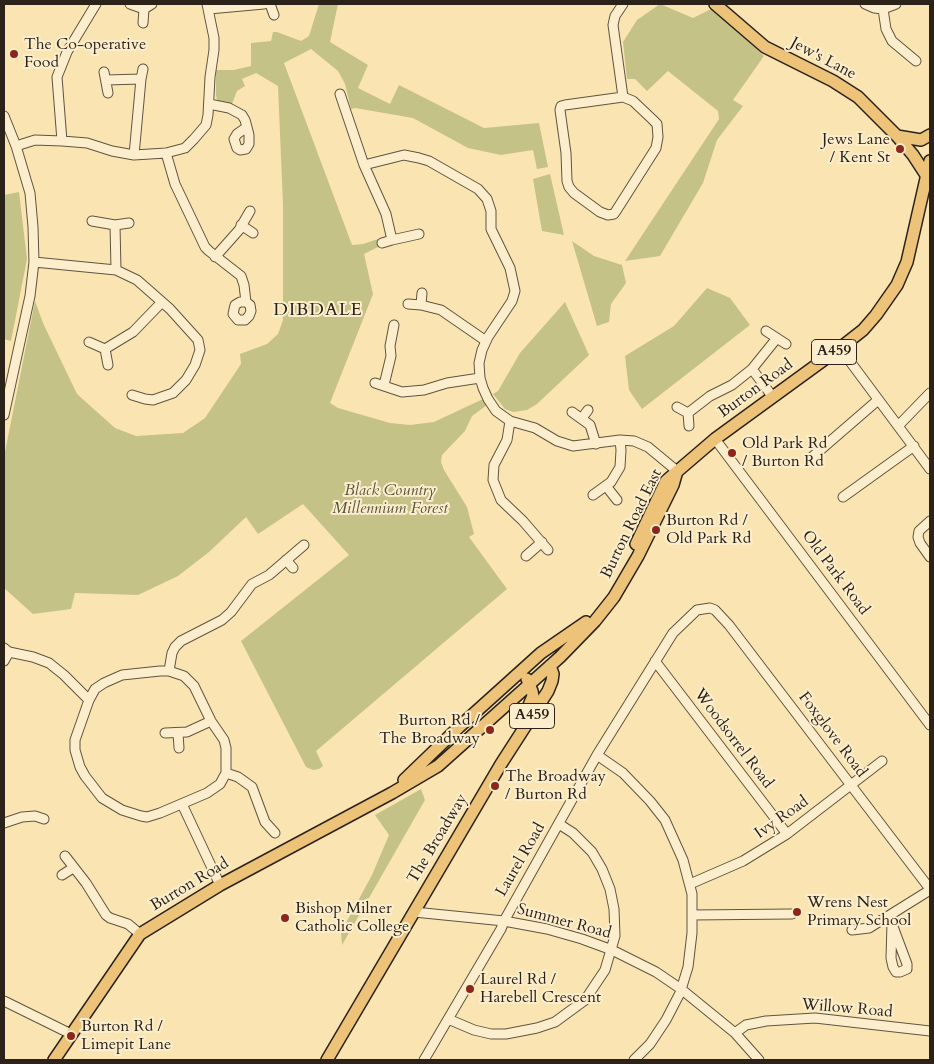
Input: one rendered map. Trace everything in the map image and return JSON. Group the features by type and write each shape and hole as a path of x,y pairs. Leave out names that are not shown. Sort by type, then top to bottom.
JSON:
{"main road":[{"name":"Jew's Lane","path":"715,4 766,47 833,81 858,97 914,155 928,178"},
{"path":"897,136 921,140 930,135"},
{"name":"A459","path":"928,178 930,161"},
{"name":"Burton Road","path":"677,471 715,439 863,330 876,315 897,284 907,262 918,209 928,178"},
{"name":"Burton Road East","path":"529,663 579,628 603,603 624,569 666,481 677,471"},
{"name":"Burton Road East","path":"550,666 595,621 614,597 638,556 673,485 677,471"},
{"path":"529,663 550,666"},
{"name":"Burton Road","path":"392,793 470,716 529,663"},
{"name":"The Broadway","path":"501,764 533,696 525,673 529,663"},
{"name":"Burton Road","path":"54,1060 140,934 220,885 392,793 438,766 550,666"},
{"name":"The Broadway","path":"327,1060 501,764 548,691 553,674 550,666"},
{"path":"470,716 479,722 501,703 513,698"}],"street":[{"path":"62,141 57,77 67,52 96,4"},
{"path":"130,4 144,9"},
{"path":"144,9 152,4"},
{"path":"16,146 35,140 62,141 87,143 112,151 134,155 166,153 185,148 194,140 206,124 210,104 210,77 214,38 208,6 264,4"},
{"path":"270,4 274,15"},
{"path":"622,4 615,16 614,25 623,97"},
{"path":"865,4 883,9 896,4"},
{"path":"143,23 144,9"},
{"path":"883,9 886,29 892,41 916,61"},
{"path":"134,155 143,69"},
{"path":"108,93 105,76 141,79"},
{"path":"340,94 364,165 386,214 392,240"},
{"path":"623,97 633,101 657,124 658,137 656,148 616,211 614,214 608,215 600,212 574,193 569,187 560,110 561,106 565,105 623,97"},
{"path":"210,104 239,112 247,127"},
{"path":"4,116 16,146 30,193 34,262 30,296 4,415"},
{"path":"166,153 175,184 205,247 215,257 241,276 246,302"},
{"path":"364,165 404,155 419,158 448,171 478,188 483,193 491,211 491,229 510,268 515,291 512,301 486,341 479,363 480,378 486,396 494,409 510,421 535,428 564,444 573,446 620,440 634,441 648,447 677,471"},
{"path":"918,209 930,203"},
{"path":"215,257 242,225 250,211"},
{"path":"92,221 115,224 128,223"},
{"path":"115,224 116,270"},
{"path":"242,225 253,233"},
{"path":"382,244 420,234"},
{"path":"34,262 116,270 136,280 162,302 198,340 200,350 198,359 186,380 173,393 153,400 132,395"},
{"path":"421,305 422,292"},
{"path":"105,350 134,332 162,302"},
{"path":"408,304 421,305 447,313 486,341"},
{"path":"384,385 391,356 386,338 394,325"},
{"path":"766,331 786,344"},
{"path":"688,413 710,396 732,385 752,369 777,338"},
{"path":"89,342 105,350"},
{"path":"840,348 914,446 926,455 930,468"},
{"path":"105,350 108,365"},
{"path":"752,369 772,396"},
{"path":"375,383 402,392 424,390 447,383 480,378"},
{"path":"899,425 930,393"},
{"path":"811,458 878,400"},
{"path":"677,407 688,413"},
{"path":"582,418 588,410"},
{"path":"572,412 590,425 596,444"},
{"path":"688,413 689,426"},
{"path":"510,421 506,440 494,465 493,480 502,500 545,546 526,556"},
{"name":"Old Park Road","path":"715,439 930,725"},
{"path":"593,495 606,486 616,475 620,467 622,450 620,440"},
{"path":"843,497 914,446"},
{"path":"606,486 617,500"},
{"path":"930,521 919,531 918,537 930,557"},
{"path":"169,671 175,647 181,641 222,620 231,612 252,584 265,578 304,545"},
{"path":"286,560 292,568"},
{"name":"Laurel Road","path":"424,1060 501,929 597,755 654,661 673,633 697,610 703,608"},
{"name":"Foxglove Road","path":"703,608 715,610 729,625 930,889"},
{"path":"4,661 7,650 49,663 89,700"},
{"name":"Woodsorrel Road","path":"654,661 787,834"},
{"path":"169,671 184,676 194,686 211,721 224,740 226,748 226,773 220,784 213,789 160,813 147,817 141,816 122,810 102,798 85,776 80,766 75,750 75,740 89,700 95,689 104,682 129,673 169,671"},
{"path":"165,733 187,732 211,721"},
{"path":"178,733 178,748"},
{"path":"597,755 623,773 650,801 664,820 683,860 690,884 692,933 688,967 681,989 666,1020 650,1044 634,1060"},
{"name":"Ivy Road","path":"690,884 744,861 787,834 852,786 882,761"},
{"path":"226,773 238,777 252,787 267,826 275,833"},
{"path":"182,804 220,885"},
{"path":"4,823 22,817 35,816 44,819"},
{"path":"448,1019 474,1030 491,1034 519,1032 537,1028 555,1022 585,1000 593,991 605,970 615,936 614,909 610,889 602,869 592,852 573,833 559,824"},
{"path":"260,833 267,826"},
{"path":"65,856 86,883 106,915 128,924 140,934"},
{"path":"62,875 73,868"},
{"path":"852,930 868,928 891,920 930,889"},
{"name":"Summer Road","path":"414,912 504,921 556,931 612,950 656,972 681,989 735,1033 759,1060"},
{"path":"692,915 792,914"},
{"path":"4,1001 70,1034"},
{"name":"Willow Road","path":"735,1033 746,1025 766,1021 815,1018 930,1032"}],"green space":[{"name":"Black Country Millennium Forest","path":"319,4 338,4 330,42 368,65 358,88 390,104 399,85 484,128 539,123 548,167 537,169 533,150 501,155 468,148 413,118 355,108 351,109 345,84 338,71 311,49 284,63 352,245 378,239 380,246 364,254 373,294 330,403 338,408 390,423 410,425 434,422 483,399 487,405 472,416 465,431 442,455 441,462 467,507 474,534 469,537 507,589 316,751 323,766 313,770 306,767 241,641 349,555 303,504 258,534 246,517 209,552 178,576 138,595 75,593 71,609 33,614 4,588 4,457 35,301 43,323 77,394 115,428 136,436 183,433 205,418 241,364 240,354 267,344 278,334 283,320 283,205 278,86 256,73 242,79 245,86 237,91 232,104 220,102 217,100 216,95 216,70 234,70 251,66 251,43 271,41 273,32 301,41 309,36"},
{"path":"660,4 693,18 713,8 764,56 733,100 743,106 717,140 703,183 660,256 625,261 719,119 718,111 668,71 647,91 635,79 627,79 623,42 637,20"},
{"path":"550,174 564,235 542,231 533,179"},
{"path":"19,192 27,259 11,341 4,339 4,195"},
{"path":"572,241 594,256 622,265 626,283 611,304 609,322 597,326"},
{"path":"707,288 730,298 750,325 642,409 629,390 625,356 674,326"},
{"path":"565,302 589,355 537,404 527,410 513,412 505,409 493,394 498,391 520,353"},
{"path":"421,789 425,800 342,945 341,932 372,875 389,835 375,815"}],"place":[{"name":"The Co-operative Food","path":"14,54"},
{"name":"Jews Lane / Kent St","path":"900,149"},
{"name":"Old Park Rd / Burton Rd","path":"732,453"},
{"name":"Burton Rd / Old Park Rd","path":"656,530"},
{"name":"Burton Rd / The Broadway","path":"490,730"},
{"name":"The Broadway / Burton Rd","path":"495,786"},
{"name":"Wrens Nest Primary School","path":"797,912"},
{"name":"Bishop Milner Catholic College","path":"285,918"},
{"name":"Laurel Rd / Harebell Crescent","path":"470,989"},
{"name":"Burton Rd / Limepit Lane","path":"71,1036"}],"district":[{"name":"DIBDALE","path":"318,311"}]}
